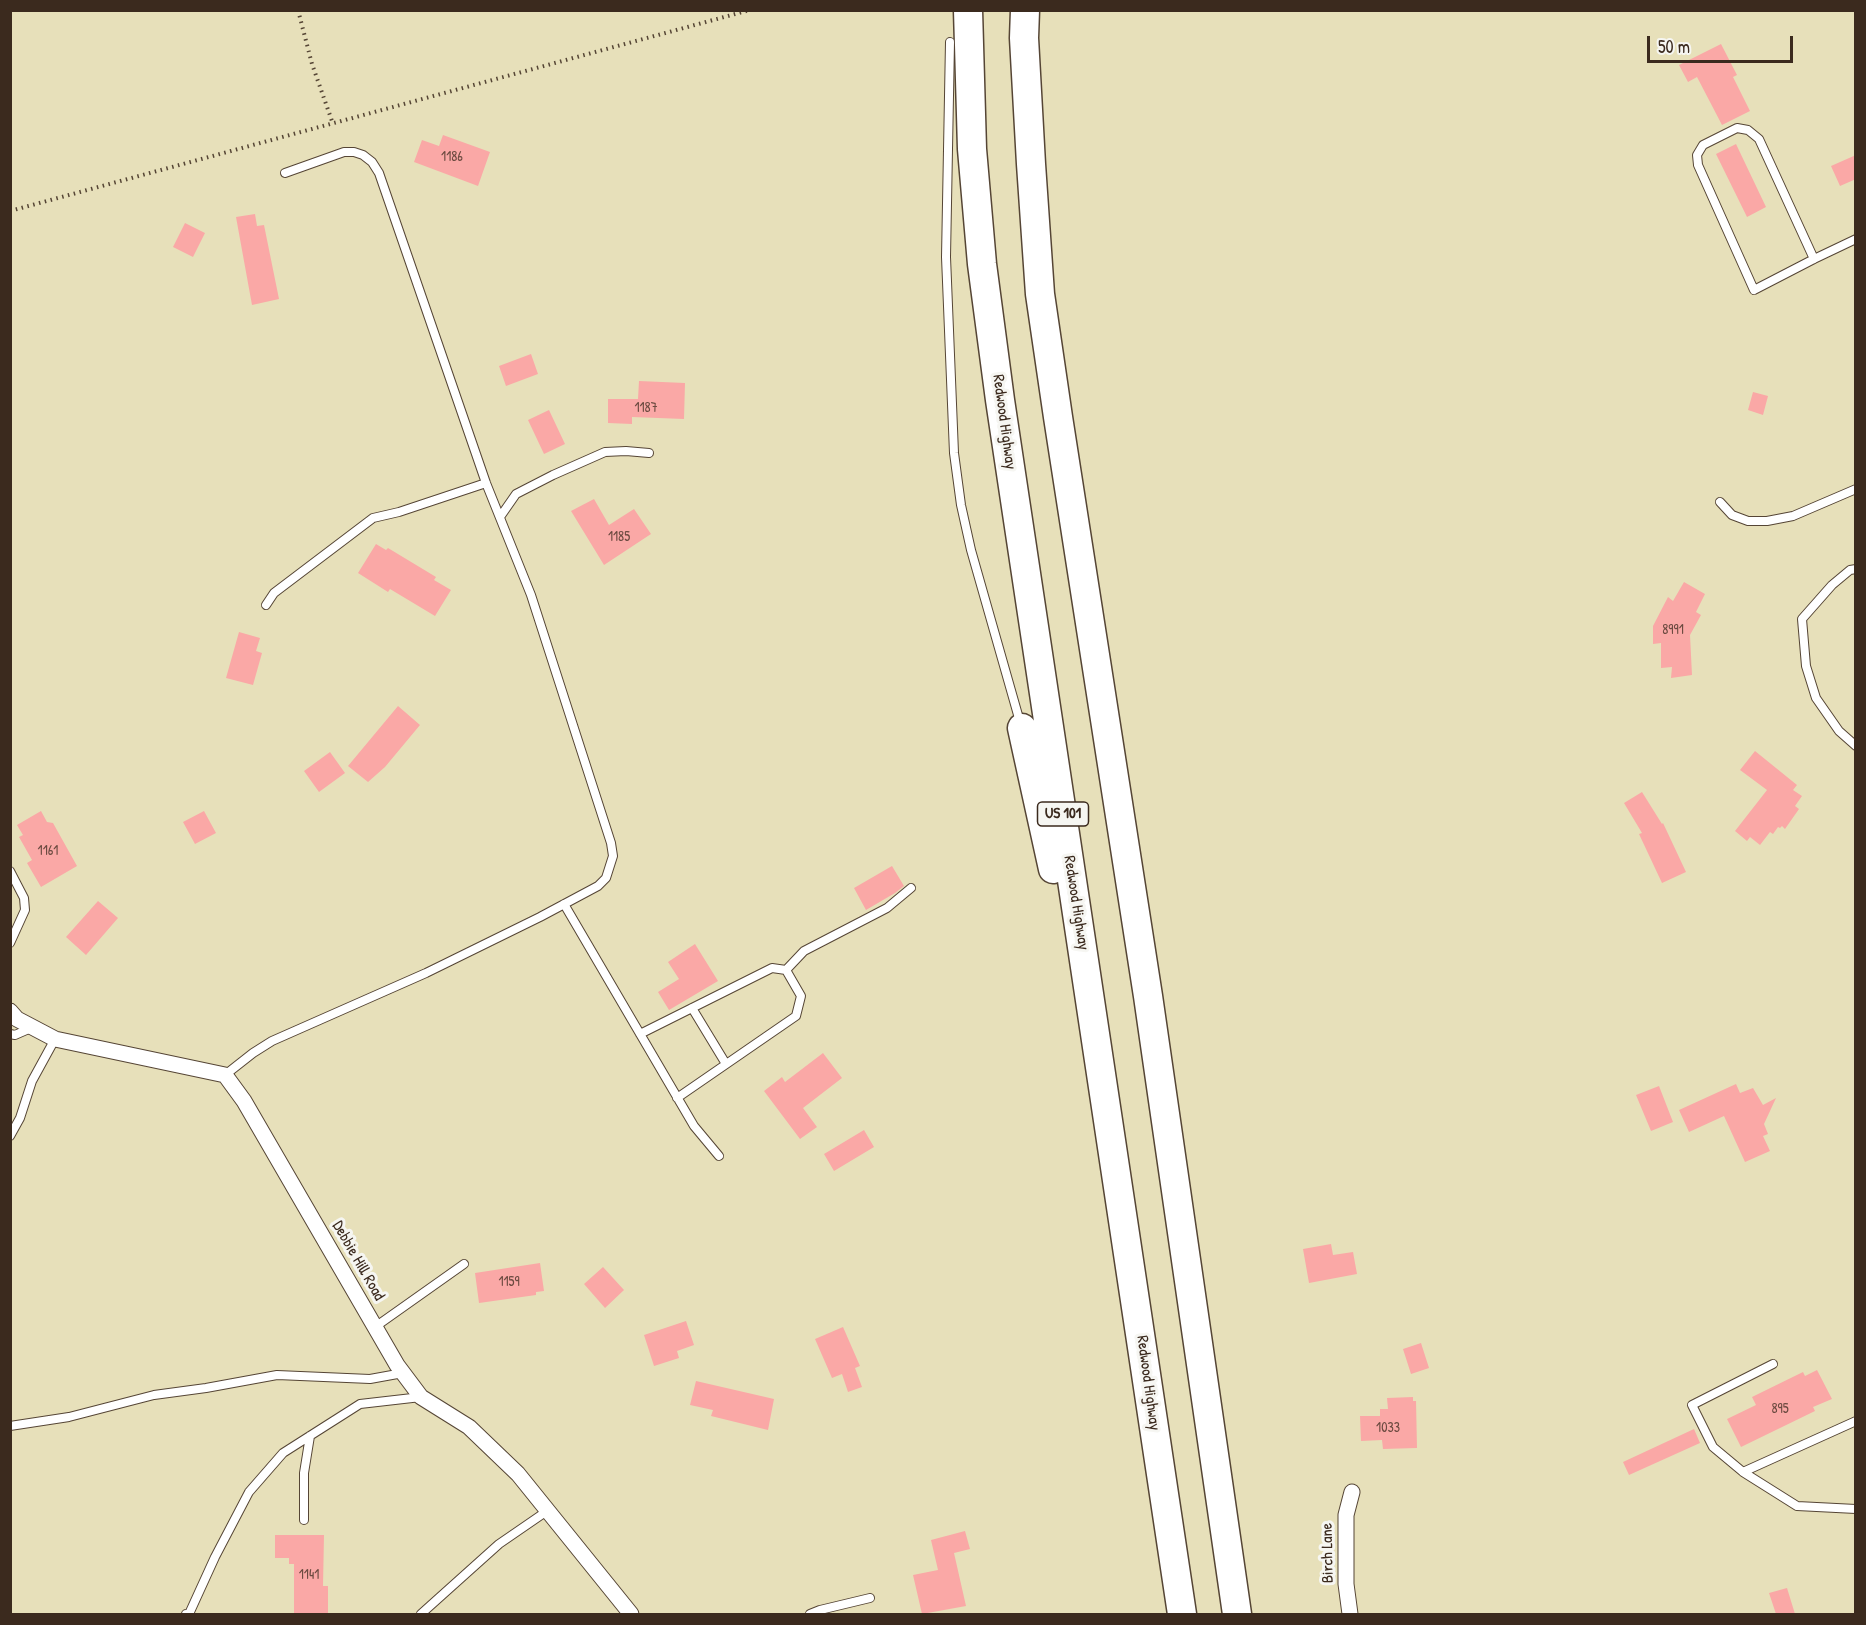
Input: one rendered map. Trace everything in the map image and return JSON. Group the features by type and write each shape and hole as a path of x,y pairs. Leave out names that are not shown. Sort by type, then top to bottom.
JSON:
{"highway":[{"path":"950,42 954,10"},
{"name":"Redwood Highway","path":"968,10 972,149 982,264 1002,412 1182,1614"},
{"path":"1024,10 1040,294 1148,996 1237,1614"},
{"path":"1022,728 1112,1142"}],"street":[{"path":"10,1011 17,1019 56,1039 225,1075"},
{"name":"Debbie Hill Road","path":"225,1075 244,1101 375,1327 420,1397 469,1427 518,1474 631,1614"},
{"name":"Birch Lane","path":"1350,1614 1346,1584 1346,1515 1352,1492"}],"lane":[{"path":"950,42 946,257 954,453 971,550 1022,728"},
{"path":"1814,260 1758,139 1748,130 1737,128 1703,145 1698,154 1698,165 1754,290 1814,260 1856,239"},
{"path":"225,1075 272,1041 426,973 598,886 606,878 613,856 611,843 531,595 486,483 379,173 372,162 363,155 344,152 285,173"},
{"path":"500,517 516,494 605,452 649,453"},
{"path":"266,605 274,593 373,518 399,512 486,483"},
{"path":"1720,502 1731,515 1748,521 1767,521 1793,516 1856,489"},
{"path":"1856,569 1850,570 1832,585 1802,619 1806,666 1816,698 1839,731 1856,746"},
{"path":"10,871 24,898 25,910 10,944"},
{"path":"786,970 804,951 887,908 910,888"},
{"path":"564,904 694,1126 719,1156"},
{"path":"640,1034 772,968 786,970"},
{"path":"677,1098 796,1016 801,996 786,970"},
{"path":"692,1008 726,1064"},
{"path":"10,1034 15,1035 33,1027"},
{"path":"10,1136 20,1118 32,1081 56,1039"},
{"path":"375,1327 464,1264"},
{"path":"1773,1364 1692,1405 1713,1447 1743,1472 1797,1506 1856,1509"},
{"path":"10,1426 69,1417 154,1395 277,1375 369,1379 403,1373"},
{"path":"188,1614 249,1492 283,1452 360,1404 420,1397"},
{"path":"1743,1472 1856,1421"},
{"path":"304,1520 304,1473 310,1436"},
{"path":"421,1614 499,1544 547,1510"},
{"path":"810,1614 870,1598"}],"path":[{"path":"298,10 312,64 333,124"},
{"path":"10,211 750,10"}],"building":[{"path":"1721,44 1737,75 1733,77 1750,111 1722,125 1697,77 1688,82 1679,65"},
{"path":"443,135 490,152 478,186 414,162 422,140 439,146"},
{"path":"1736,144 1766,207 1747,217 1716,154"},
{"path":"1856,155 1856,179 1840,186 1831,166"},
{"path":"255,214 257,226 264,225 279,299 252,305 236,217"},
{"path":"185,223 205,233 193,257 173,247"},
{"path":"531,354 538,374 506,386 499,366"},
{"path":"639,381 685,383 684,419 632,417 632,424 608,423 608,399 638,399"},
{"path":"1753,392 1768,396 1763,415 1748,410"},
{"path":"549,410 565,444 544,454 528,420"},
{"path":"594,499 609,525 634,509 651,534 604,565 571,511"},
{"path":"376,544 386,550 388,548 436,577 434,580 451,590 435,616 390,589 388,592 358,573"},
{"path":"1684,582 1705,594 1696,612 1701,615 1690,635 1692,675 1671,678 1672,667 1661,668 1661,643 1653,644 1653,626 1668,597 1673,601"},
{"path":"239,632 260,638 256,651 262,653 253,685 226,678"},
{"path":"398,706 420,725 385,767 368,782 348,766"},
{"path":"1755,751 1797,785 1793,790 1802,796 1795,806 1799,809 1785,829 1782,826 1778,827 1773,834 1770,832 1760,845 1750,837 1747,841 1735,831 1767,790 1740,770"},
{"path":"330,752 345,773 319,792 304,771"},
{"path":"1642,792 1663,823 1686,872 1662,883 1639,834 1642,833 1624,803"},
{"path":"41,811 47,822 53,823 77,866 41,887 27,863 32,860 19,837 23,835 17,825"},
{"path":"204,811 216,833 195,844 183,822"},
{"path":"892,866 904,886 866,910 854,888"},
{"path":"98,901 118,918 86,955 66,937"},
{"path":"695,944 718,981 669,1010 658,992 679,979 668,962"},
{"path":"823,1053 842,1078 803,1108 817,1127 800,1139 764,1091 782,1077 785,1082"},
{"path":"1736,1084 1740,1093 1753,1088 1763,1105 1776,1098 1764,1124 1768,1134 1763,1136 1770,1151 1745,1162 1724,1116 1689,1132 1679,1110"},
{"path":"1659,1086 1673,1122 1651,1131 1636,1095"},
{"path":"864,1130 874,1147 834,1171 824,1154"},
{"path":"1331,1244 1333,1255 1353,1252 1357,1274 1309,1283 1303,1249"},
{"path":"540,1263 544,1291 536,1292 536,1295 479,1303 475,1273"},
{"path":"603,1267 624,1290 605,1308 584,1284"},
{"path":"686,1321 694,1345 677,1351 679,1358 654,1366 644,1335"},
{"path":"843,1327 860,1366 855,1368 862,1387 848,1392 842,1374 832,1378 815,1339"},
{"path":"1421,1343 1429,1368 1411,1374 1403,1349"},
{"path":"1817,1370 1832,1399 1813,1407 1815,1411 1741,1447 1727,1419 1756,1405 1752,1397 1803,1372 1805,1376"},
{"path":"696,1381 774,1399 768,1430 711,1416 713,1410 690,1405"},
{"path":"1413,1397 1413,1401 1416,1401 1417,1448 1383,1449 1382,1440 1361,1441 1360,1416 1380,1416 1380,1409 1388,1409 1387,1398"},
{"path":"1694,1429 1700,1443 1629,1475 1623,1462"},
{"path":"965,1531 970,1549 954,1553 966,1606 922,1614 913,1575 938,1570 931,1540"},
{"path":"275,1535 324,1535 323,1586 328,1586 328,1614 294,1614 294,1564 289,1564 289,1558 275,1558"},
{"path":"1787,1588 1795,1614 1776,1614 1769,1593"}]}
